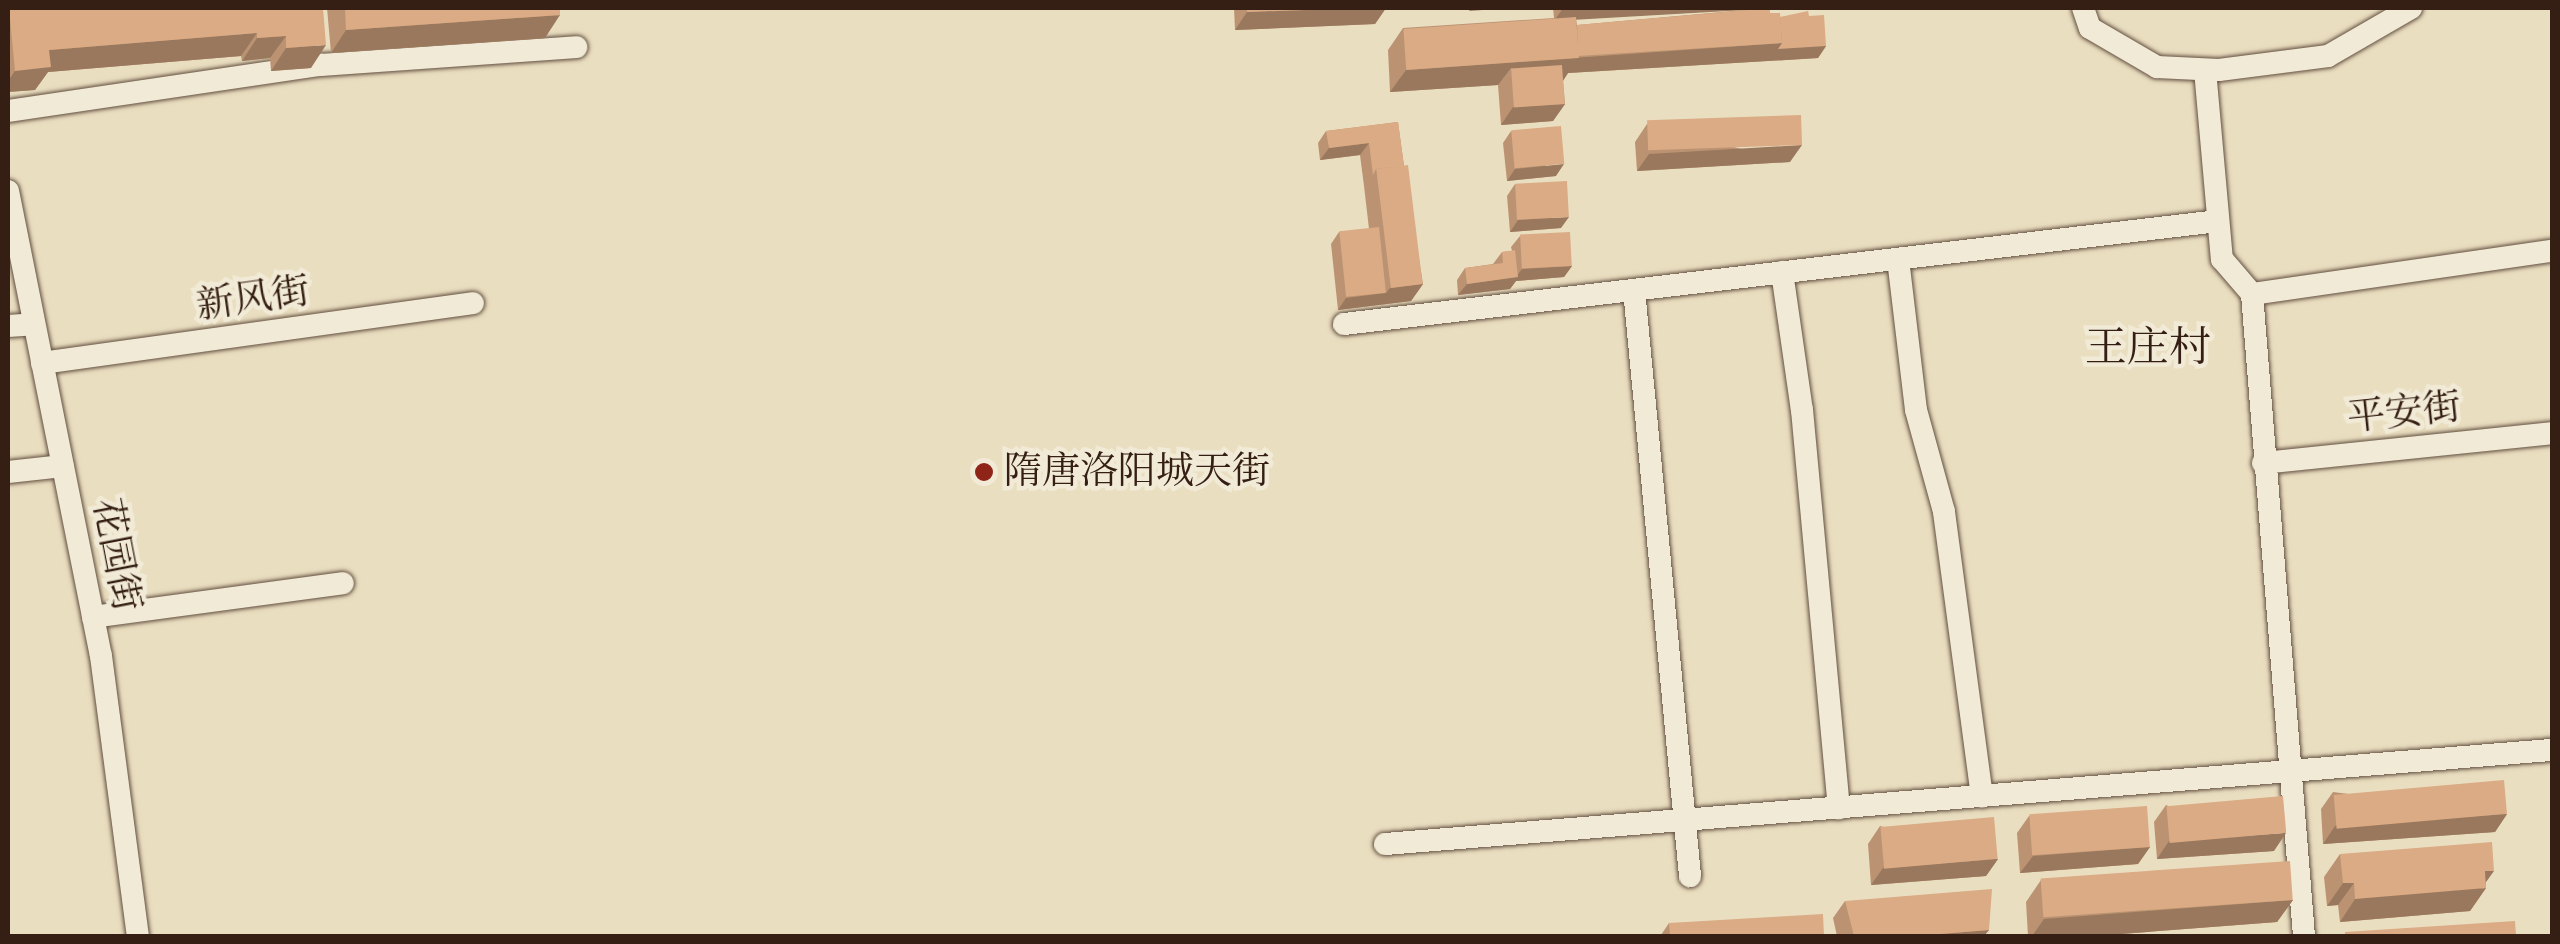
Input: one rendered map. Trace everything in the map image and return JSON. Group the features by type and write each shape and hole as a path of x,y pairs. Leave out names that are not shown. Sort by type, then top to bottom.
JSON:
{"street":[{"path":"2084,8 2090,28 2158,68 2205,70 2328,56 2411,8"},
{"path":"8,111 320,56 576,47"},
{"path":"2205,70 2222,260 2252,294 2304,936"},
{"name":"花园街","path":"8,191 93,617 138,936"},
{"path":"1344,324 2218,221"},
{"path":"2252,294 2552,251"},
{"path":"1898,259 1916,410 1944,512 1982,796"},
{"path":"1782,272 1802,410 1838,808"},
{"path":"1634,290 1690,876"},
{"name":"新风街","path":"42,364 473,303"},
{"path":"8,326 34,324"},
{"name":"平安街","path":"2263,463 2552,433"},
{"path":"8,472 62,466"},
{"path":"93,617 343,583"},
{"path":"1385,844 2552,750"}],"building":[{"path":"9,8 323,8 326,45 286,48 286,36 257,38 257,33 49,50 51,67 15,71"},
{"path":"345,8 560,8 560,15 346,30"},
{"path":"1247,8 1361,8 1247,12"},
{"path":"1770,8 1770,13 1780,13 1782,43 1578,56 1577,25"},
{"path":"1808,11 1809,16 1824,15 1826,46 1778,49 1782,43 1780,17"},
{"path":"1576,17 1579,58 1406,70 1403,29"},
{"path":"1562,65 1565,104 1514,107 1511,69"},
{"path":"1801,115 1802,145 1648,150 1647,120"},
{"path":"1398,122 1404,166 1376,169 1373,175 1369,143 1329,148 1326,131"},
{"path":"1561,126 1564,164 1515,168 1511,130"},
{"path":"1408,165 1423,284 1391,288 1376,169"},
{"path":"1567,181 1569,217 1517,220 1515,184"},
{"path":"1379,227 1386,293 1346,297 1339,231"},
{"path":"1570,232 1572,266 1522,269 1520,235"},
{"path":"1515,250 1518,277 1467,284 1465,268 1503,263 1502,252"},
{"path":"2504,780 2507,814 2337,829 2334,795"},
{"path":"2283,796 2286,833 2170,843 2166,806"},
{"path":"2147,806 2150,847 2032,855 2029,814"},
{"path":"1994,817 1998,859 1884,869 1880,827"},
{"path":"2492,842 2494,871 2485,871 2486,888 2355,899 2354,883 2343,883 2340,854"},
{"path":"2290,861 2293,900 2043,917 2041,878"},
{"path":"1992,889 1989,930 1916,936 1854,936 1845,901"},
{"path":"1823,914 1824,936 1670,936 1669,923"},
{"path":"2515,921 2516,936 2345,936 2345,932"}],"place":[{"name":"隋唐洛阳城天街","path":"984,472"}],"district":[{"name":"王庄村","path":"2148,348"}]}
